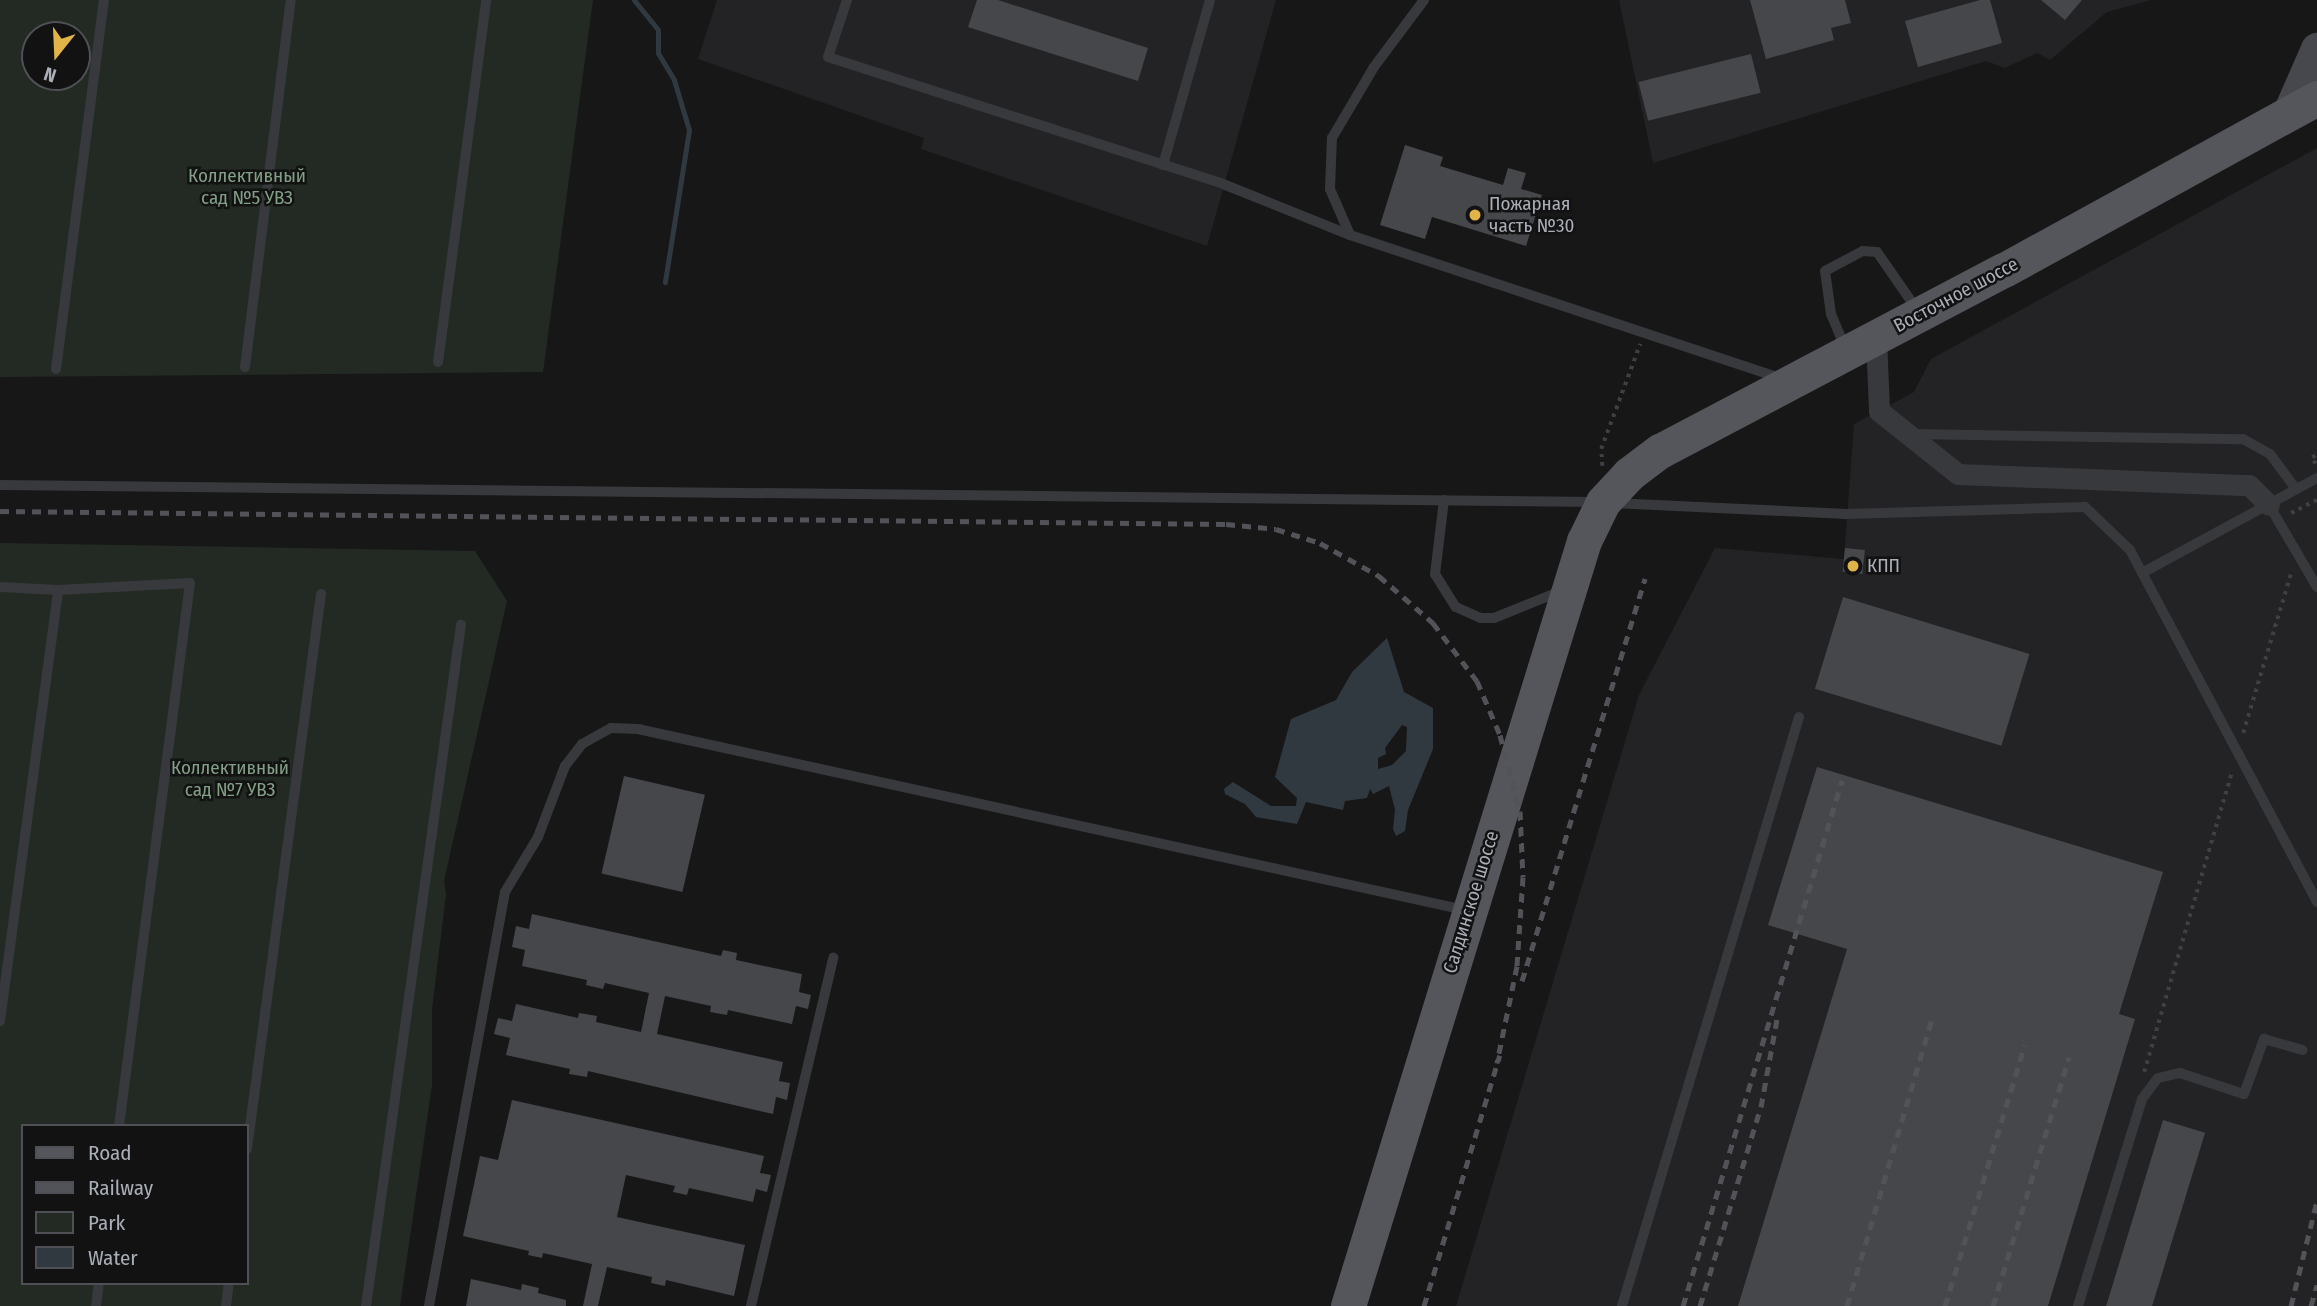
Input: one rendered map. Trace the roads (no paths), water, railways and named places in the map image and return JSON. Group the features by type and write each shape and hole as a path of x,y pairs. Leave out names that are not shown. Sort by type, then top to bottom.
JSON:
{"main road":[{"name":"Восточное шоссе","path":"1603,502 1629,474 1660,452 2303,105"},
{"name":"Салдинское шоссе","path":"1348,1306 1569,587 1584,541 1603,502"}],"street":[{"path":"2303,105 2317,49"},
{"path":"1862,345 1879,411 1958,474 2249,485 2269,505"}],"lane":[{"path":"56,369 104,0"},
{"path":"245,367 291,0"},
{"path":"438,362 486,0"},
{"path":"847,0 828,57 1163,165 1350,235 1793,382"},
{"path":"1163,165 1210,0"},
{"path":"1350,235 1330,189 1332,138 1374,67 1424,0"},
{"path":"1862,345 1831,314 1825,271 1863,251 1877,252 1920,313"},
{"path":"1910,434 2243,439 2270,454 2296,489"},
{"path":"2142,573 2317,478"},
{"path":"0,485 1603,502 1847,514 2085,507 2130,550 2317,902"},
{"path":"1444,500 1436,573 1456,607 1481,618 1506,615 1569,587"},
{"path":"2269,505 2317,587"},
{"path":"0,587 58,590 190,583 119,1124"},
{"path":"0,1021 58,590"},
{"path":"248,1142 321,594"},
{"path":"366,1306 461,625"},
{"path":"1622,1306 1799,718"},
{"path":"429,1306 505,892 538,836 565,766 582,744 611,728 638,729 1468,910"},
{"path":"751,1306 833,958"},
{"path":"2078,1306 2142,1099 2158,1078 2180,1073 2244,1094 2264,1039 2302,1050"},
{"path":"96,1306 99,1285"},
{"path":"226,1306 229,1285"}],"water":[{"path":"1387,638 1404,692 1433,708 1433,749 1408,810 1405,831 1396,836 1393,829 1395,810 1389,786 1373,794 1370,789 1367,798 1345,801 1343,810 1306,802 1297,824 1256,817 1245,804 1225,794 1224,789 1233,782 1271,806 1296,806 1297,798 1275,777 1291,719 1336,700 1352,672","holes":["1402,725 1407,727 1406,751 1392,765 1378,769 1378,758 1386,754 1385,748"]}],"waterway":[{"path":"634,0 658,30 658,53 674,80 689,130 665,282"}],"railway":[{"path":"0,511 1226,524 1276,529 1320,543 1379,576 1433,623 1477,681 1500,735 1520,811 1523,877 1517,966 1497,1063"},
{"path":"1522,981 1645,578"},
{"path":"1683,1306 1842,781"},
{"path":"1847,1306 1933,1016"},
{"path":"1700,1306 1761,1107 1777,1019"},
{"path":"1945,1306 2025,1045"},
{"path":"1424,1306 1500,1055"},
{"path":"1993,1306 2069,1057"},
{"path":"2291,1306 2317,1201"},
{"path":"2311,1306 2317,1285"}],"place":[{"name":"Пожарная часть №30","path":"1475,215"},
{"name":"КПП","path":"1853,566"}],"park label":[{"name":"Коллективный сад №5 УВЗ","path":"247,187"},
{"name":"Коллективный сад №7 УВЗ","path":"230,779"}]}
